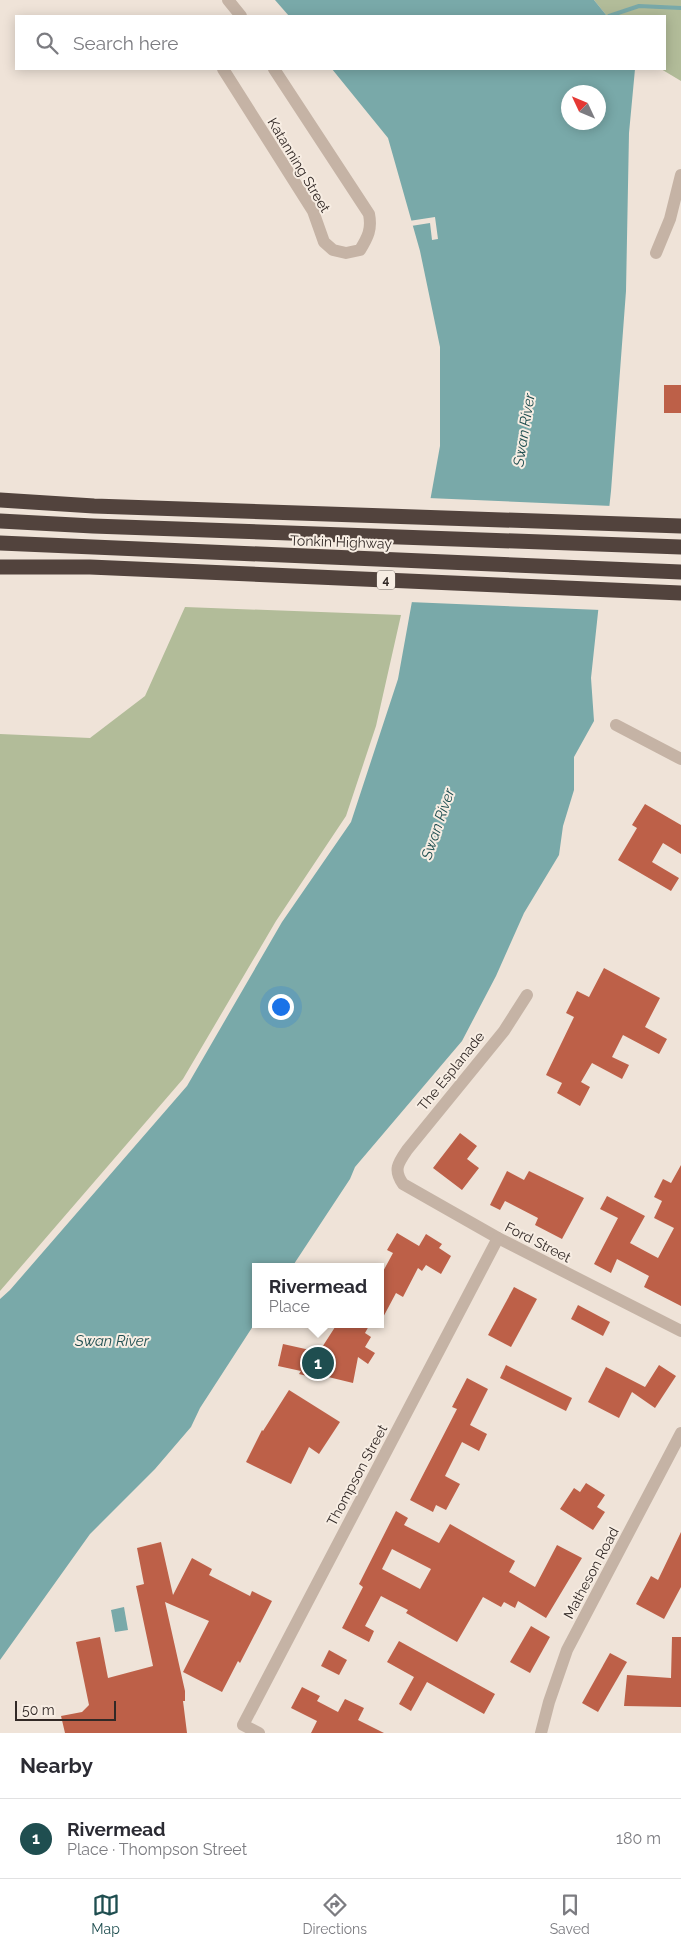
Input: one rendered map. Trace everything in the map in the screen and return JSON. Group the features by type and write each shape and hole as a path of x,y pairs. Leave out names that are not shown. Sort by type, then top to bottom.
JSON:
{"highway":[{"path":"0,500 94,506 681,526"},
{"name":"Tonkin Highway","path":"0,521 681,547"},
{"name":"Tonkin Highway","path":"0,543 91,549 681,572"},
{"name":"4","path":"0,567 90,568 681,593"}],"street":[{"path":"228,0 240,15"},
{"name":"Katanning Street","path":"223,70 313,211 324,242 333,250 346,253 360,250 367,239 371,226 369,214 275,70"},
{"path":"656,253 670,219 681,175"},
{"path":"616,725 681,759"},
{"name":"The Esplanade","path":"397,1165 407,1150 504,1031 527,995"},
{"name":"Ford Street","path":"397,1165 397,1175 403,1184 498,1238 681,1331"},
{"name":"Thompson Street","path":"259,1733 242,1725 498,1238"},
{"name":"Matheson Road","path":"541,1733 549,1702 567,1650 681,1433"}],"green space":[{"path":"594,0 681,0 681,81 663,70 666,70 666,15 606,15"},
{"path":"185,607 401,615 376,726 346,816 276,921 183,1079 0,1291 0,734 90,738 145,696"}],"water":[{"path":"275,0 594,0 606,15 288,15"},
{"name":"Swan River","path":"333,70 635,70 629,133 626,291 611,491 591,678 594,721 574,757 574,790 563,826 559,855 524,913 496,976 462,1041 355,1167 350,1179 295,1263 252,1263 252,1328 200,1408 191,1427 155,1469 90,1534 0,1660 0,1299 10,1290 187,1086 282,922 351,822 398,679 440,446 440,347 420,251 388,138"},
{"path":"124,1607 128,1630 115,1632 111,1610"}],"pier":[{"path":"435,217 438,239 432,240 430,223 411,226 409,221"},
{"path":"428,498 612,506 601,610 409,602"}],"building":[{"path":"664,385 681,385 681,413 664,413"},
{"path":"645,804 681,825 681,854 663,843 652,862 679,878 671,891 618,860 637,828 632,825"},
{"path":"604,968 660,998 645,1027 667,1039 659,1054 623,1035 612,1057 629,1065 622,1079 592,1063 581,1082 590,1087 580,1106 557,1093 562,1083 546,1075 574,1017 566,1013 577,991 589,997"},
{"path":"460,1133 477,1146 467,1159 479,1168 462,1190 433,1168"},
{"path":"681,1165 681,1306 644,1287 649,1276 617,1259 611,1273 594,1264 618,1218 600,1209 607,1196 645,1216 630,1243 658,1258 674,1228 654,1218 662,1201 654,1197 663,1179 671,1183"},
{"path":"507,1171 524,1180 529,1171 584,1198 562,1239 535,1225 538,1218 505,1201 500,1210 490,1205"},
{"path":"397,1233 419,1246 426,1234 442,1244 439,1248 451,1256 441,1274 426,1265 422,1271 418,1268 403,1297 396,1293 384,1316 384,1270 393,1253 387,1250"},
{"path":"514,1287 537,1299 511,1347 488,1335"},
{"path":"578,1305 610,1322 603,1336 571,1319"},
{"path":"334,1328 368,1328 365,1333 371,1337 365,1347 375,1353 368,1364 358,1357 353,1383 320,1375 319,1379 299,1374 301,1371 278,1366 283,1344 319,1352"},
{"path":"506,1365 572,1398 566,1411 500,1378"},
{"path":"659,1365 676,1376 655,1408 632,1392 619,1418 588,1402 606,1367 645,1387"},
{"path":"467,1378 488,1389 470,1425 487,1434 479,1451 462,1442 445,1476 460,1484 446,1510 436,1505 433,1512 410,1500 457,1409 452,1407"},
{"path":"289,1390 340,1422 319,1454 309,1447 291,1484 246,1462 262,1430"},
{"path":"586,1483 605,1495 597,1507 605,1512 593,1530 560,1509 574,1488 580,1492"},
{"path":"396,1511 408,1518 404,1525 439,1543 450,1524 515,1561 509,1572 535,1587 557,1545 582,1558 546,1618 518,1601 515,1608 504,1602 501,1607 483,1597 457,1642 406,1613 408,1610 381,1596 365,1626 374,1631 369,1642 342,1628 363,1587 359,1584","holes":["392,1549 431,1569 420,1589 382,1569"]},
{"path":"681,1532 681,1587 664,1619 636,1604 651,1576 658,1580"},
{"path":"161,1542 173,1595 192,1558 212,1569 209,1575 250,1596 252,1591 272,1601 240,1663 238,1661 222,1692 183,1672 209,1621 165,1602 185,1691 185,1701 183,1701 187,1733 65,1733 61,1716 82,1712 89,1705 76,1642 100,1637 108,1678 153,1666 136,1586 144,1584 137,1548"},
{"path":"531,1626 550,1637 530,1673 510,1662"},
{"path":"672,1637 681,1637 681,1707 624,1706 627,1675 671,1678"},
{"path":"399,1641 495,1694 484,1714 427,1682 411,1711 399,1704 414,1677 387,1662"},
{"path":"329,1650 347,1660 339,1675 321,1666"},
{"path":"610,1653 627,1662 598,1712 582,1703"},
{"path":"302,1687 320,1696 317,1701 338,1712 345,1699 364,1708 358,1720 384,1733 311,1733 317,1721 291,1708"}],"waterway":[{"path":"612,15 639,6 681,8"}],"place":[{"name":"Rivermead","path":"318,1363"}]}
